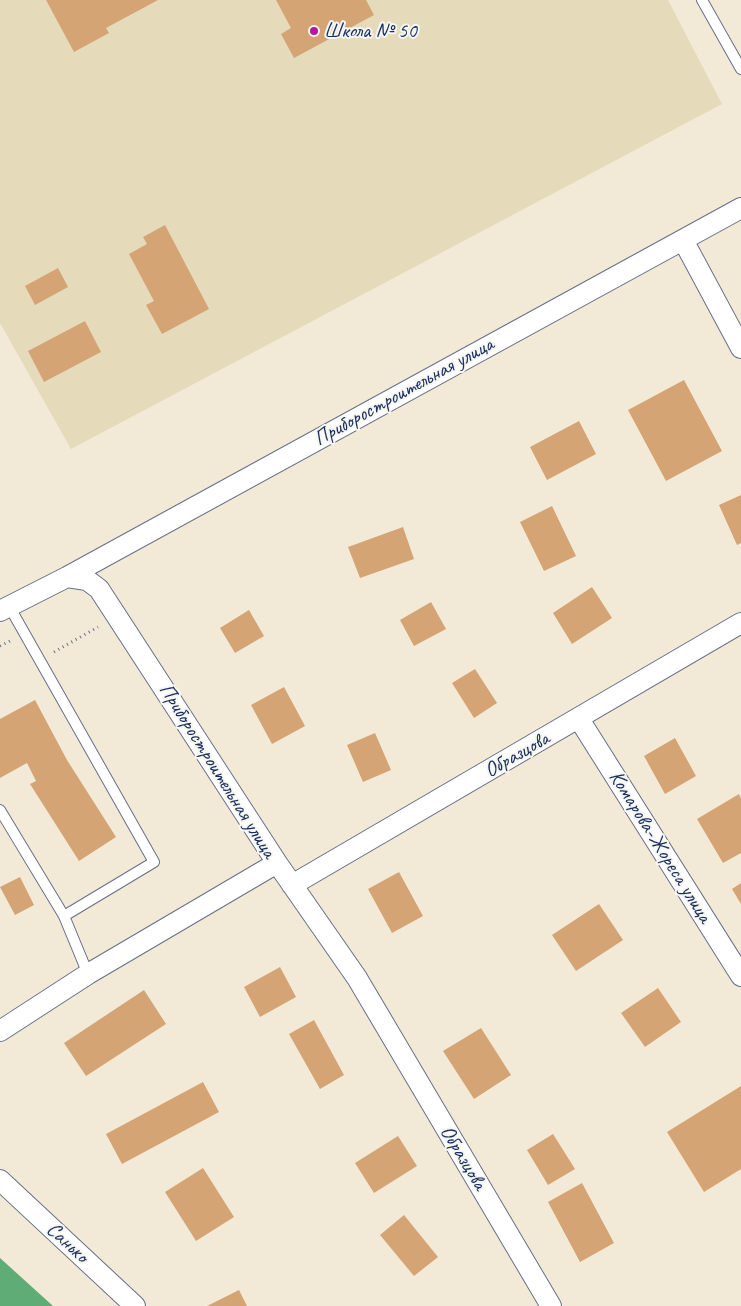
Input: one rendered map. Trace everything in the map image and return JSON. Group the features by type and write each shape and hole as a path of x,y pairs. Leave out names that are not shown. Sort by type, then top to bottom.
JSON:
{"street":[{"name":"Приборостроительная улица","path":"5,608 741,208"},
{"path":"683,240 741,348"},
{"name":"Приборостроительная улица","path":"0,1031 88,974 277,863 99,589 87,580 67,576"},
{"name":"Образцова","path":"292,885 741,623"},
{"name":"Комарова-Жореса улица","path":"579,719 741,976"},
{"name":"Образцова","path":"277,863 356,978 551,1306"},
{"name":"Санько","path":"0,1180 134,1306"}],"lane":[{"path":"702,0 741,69"},
{"path":"5,608 40,660 154,862 64,916"},
{"path":"0,810 64,916 88,974"}],"path":[{"path":"40,660 118,616"}],"shaded area":[{"path":"0,0 668,0 722,104 71,449 0,323"}],"green space":[{"path":"0,1258 53,1306 0,1306"}],"building":[{"path":"46,0 158,0 106,28 109,33 74,52"},
{"name":"Школа № 50","path":"276,0 366,0 374,15 294,58 281,34 291,28"},
{"path":"165,225 209,309 162,334 146,305 154,301 129,254 147,244 143,237"},
{"path":"58,268 68,287 35,305 25,286"},
{"path":"85,321 101,352 44,382 28,351"},
{"path":"684,380 722,451 666,481 628,410"},
{"path":"579,421 596,454 547,480 530,447"},
{"path":"741,495 741,543 737,545 719,505"},
{"path":"552,506 576,556 544,571 520,522"},
{"path":"403,527 414,559 360,578 348,547"},
{"path":"592,587 612,618 572,644 553,613"},
{"path":"431,602 446,629 414,646 400,620"},
{"path":"249,610 264,636 235,653 220,628"},
{"path":"475,669 497,703 474,718 452,683"},
{"path":"284,687 305,726 272,744 251,705"},
{"path":"35,700 67,760 116,837 79,861 30,784 36,781 27,763 0,778 0,719"},
{"path":"375,733 391,770 363,782 347,745"},
{"path":"675,738 696,776 665,794 644,756"},
{"path":"739,794 741,799 741,853 723,863 697,819"},
{"path":"399,872 423,916 392,933 368,889"},
{"path":"20,877 34,905 15,915 0,887"},
{"path":"741,883 741,904 732,889"},
{"path":"599,904 623,940 576,971 552,935"},
{"path":"280,967 296,997 260,1017 244,987"},
{"path":"658,988 681,1022 645,1047 621,1013"},
{"path":"144,990 166,1024 86,1076 64,1043"},
{"path":"314,1020 344,1075 320,1089 289,1034"},
{"path":"481,1028 511,1075 474,1099 443,1051"},
{"path":"203,1082 219,1112 122,1164 106,1134"},
{"path":"741,1086 741,1169 704,1192 667,1132"},
{"path":"553,1134 575,1169 548,1185 527,1150"},
{"path":"398,1136 417,1166 374,1193 355,1163"},
{"path":"203,1168 234,1217 196,1241 165,1192"},
{"path":"582,1183 614,1243 580,1262 548,1202"},
{"path":"404,1215 438,1257 414,1276 380,1235"},
{"path":"239,1290 247,1306 207,1306"}],"place":[{"name":"Школа № 50","path":"314,31"}]}
